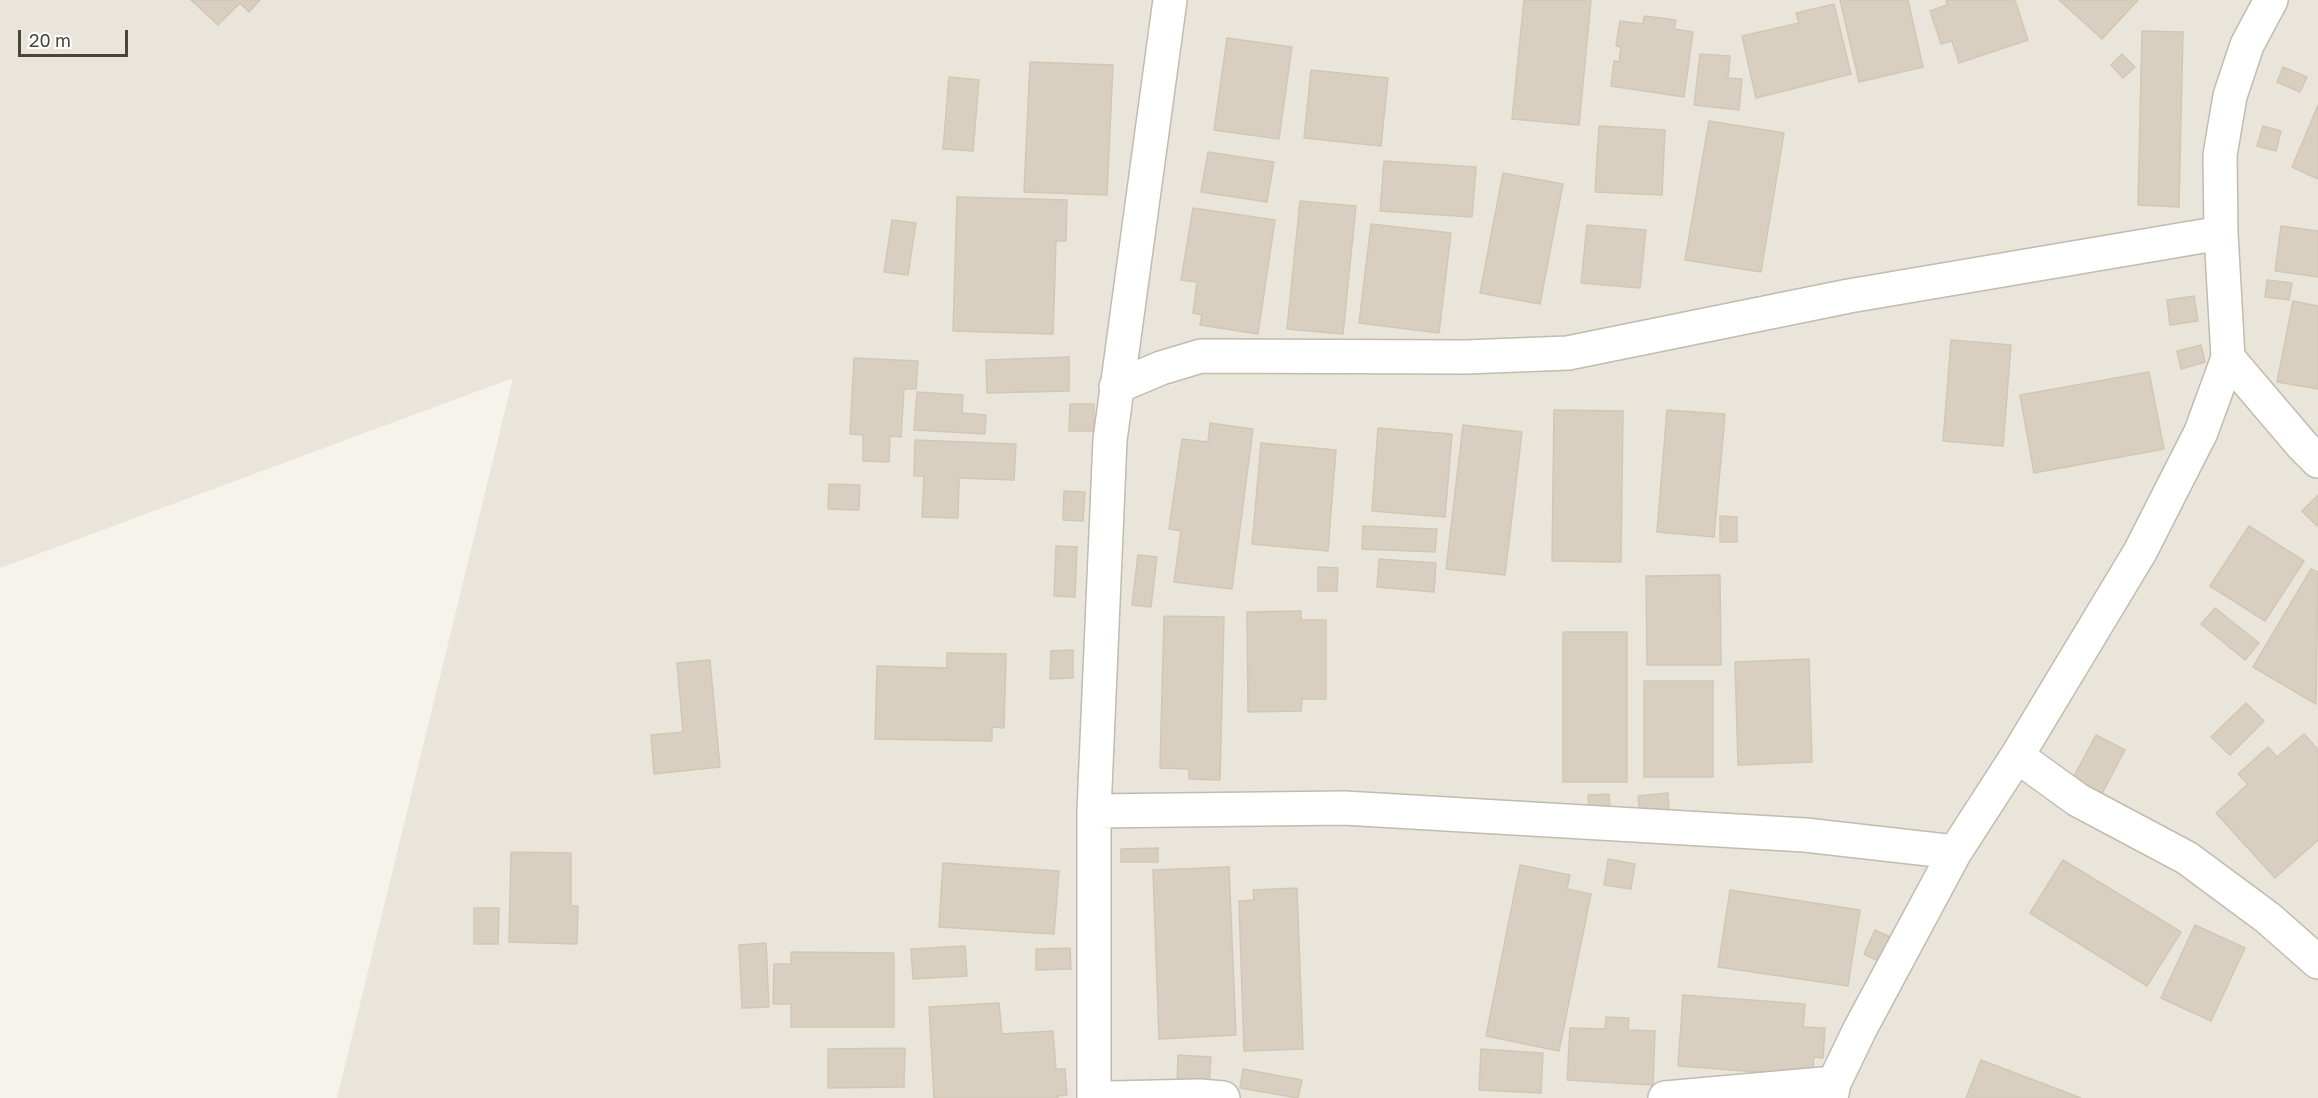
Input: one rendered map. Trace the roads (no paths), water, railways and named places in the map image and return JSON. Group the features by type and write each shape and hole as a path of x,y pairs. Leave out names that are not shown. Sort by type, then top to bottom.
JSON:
{"street":[{"path":"1094,1098 1094,811 1110,440 1170,0"},
{"path":"1665,1098 1832,1091 1860,1029 1955,852 2017,756 2140,552 2201,432 2228,358 2221,233 2220,155 2230,96 2247,45 2271,0"},
{"path":"1116,387 1161,368 1201,356 1466,357 1568,353 1849,296 2221,233"},
{"path":"2228,358 2302,445 2318,460"},
{"path":"2017,756 2078,800 2187,858 2268,918 2318,962"},
{"path":"1094,811 1344,808 1805,836 1955,852"},
{"path":"1111,1098 1165,1096 1223,1098"}]}
